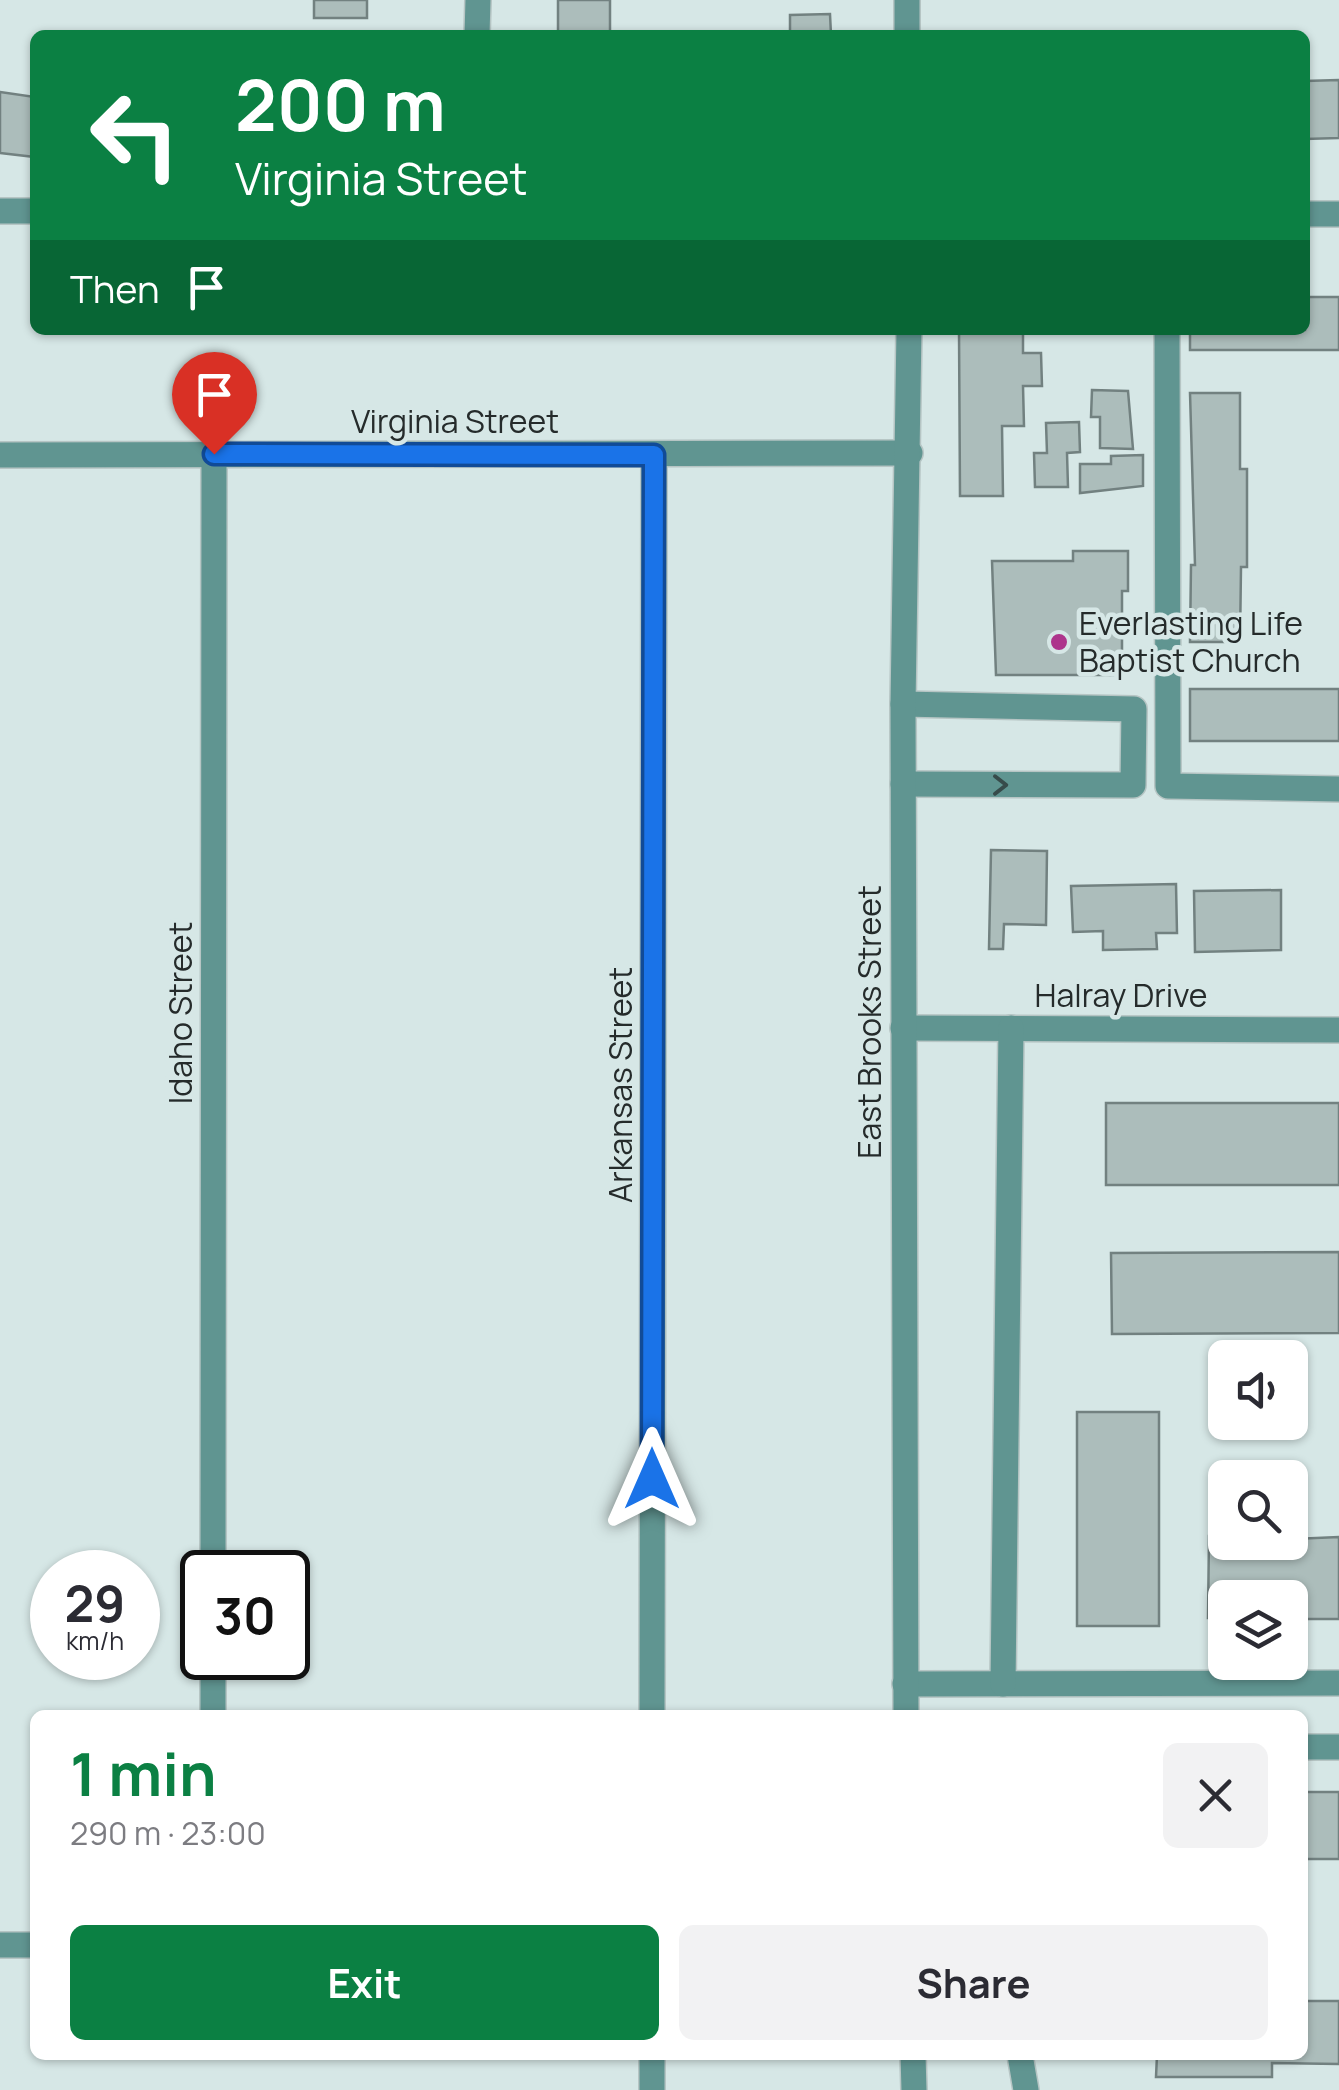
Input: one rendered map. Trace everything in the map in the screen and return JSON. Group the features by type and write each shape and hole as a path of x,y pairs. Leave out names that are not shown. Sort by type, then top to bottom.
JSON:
{"street":[{"path":"478,0 478,30"},
{"path":"907,0 907,30"},
{"path":"0,211 30,211"},
{"path":"1310,214 1339,214"},
{"name":"East Brooks Street","path":"906,1710 903,704 910,335"},
{"path":"1167,335 1168,786 1339,789"},
{"name":"Virginia Street","path":"0,455 910,453"},
{"name":"Idaho Street","path":"213,1550 214,454"},
{"name":"Arkansas Street","path":"652,1710 654,455"},
{"path":"903,704 1134,709 1134,728 1133,786 903,784"},
{"name":"Halray Drive","path":"903,1028 1339,1030"},
{"path":"1003,1684 1011,1028"},
{"path":"213,1680 213,1710"},
{"path":"905,1684 1339,1683"},
{"path":"1308,1747 1339,1746"},
{"path":"0,1945 30,1945"},
{"path":"652,2060 652,2090"},
{"path":"913,2060 914,2090"},
{"path":"1021,2060 1026,2090"}],"building":[{"path":"314,0 367,0 367,18 314,18"},
{"path":"558,0 610,0 610,30 558,30"},
{"path":"830,14 831,30 790,30 790,15"},
{"path":"1339,80 1339,138 1310,139 1310,81"},
{"path":"0,92 30,96 30,156 0,153"},
{"path":"1310,297 1339,297 1339,350 1190,350 1190,335 1310,335"},
{"path":"959,335 1023,335 1023,353 1041,353 1042,386 1023,386 1024,426 1002,426 1003,496 960,496"},
{"path":"1092,390 1128,391 1133,449 1100,448 1100,417 1091,417"},
{"path":"1190,393 1240,393 1240,469 1247,469 1247,567 1241,567 1240,642 1190,642 1191,565 1195,565"},
{"path":"1079,422 1080,452 1067,453 1068,487 1035,487 1034,453 1047,453 1046,423"},
{"path":"1143,455 1143,486 1080,493 1080,464 1111,464 1111,456"},
{"name":"Everlasting Life Baptist Church","path":"1073,551 1128,551 1128,591 1122,591 1122,675 996,675 992,561 1073,561"},
{"path":"1190,689 1339,689 1339,741 1190,741"},
{"path":"991,850 1047,851 1046,925 1004,924 1003,949 989,949"},
{"path":"1176,884 1177,933 1156,933 1157,949 1103,950 1103,931 1073,932 1071,886"},
{"path":"1281,890 1281,950 1195,952 1194,891"},
{"path":"1106,1103 1339,1103 1339,1185 1106,1185"},
{"path":"1339,1252 1339,1333 1112,1334 1111,1253"},
{"path":"1077,1412 1159,1412 1159,1626 1077,1626"},
{"path":"1339,1537 1339,1619 1308,1619 1308,1580 1208,1580 1209,1560 1308,1560 1308,1538"},
{"path":"1308,1792 1339,1792 1339,1859 1308,1859"},
{"path":"1308,2001 1339,2001 1339,2064 1272,2063 1272,2077 1156,2077 1157,2060 1308,2060"}],"place":[{"name":"Everlasting Life Baptist Church","path":"1059,642"}],"route":[{"path":"214,454 654,455 652,1479"}]}
